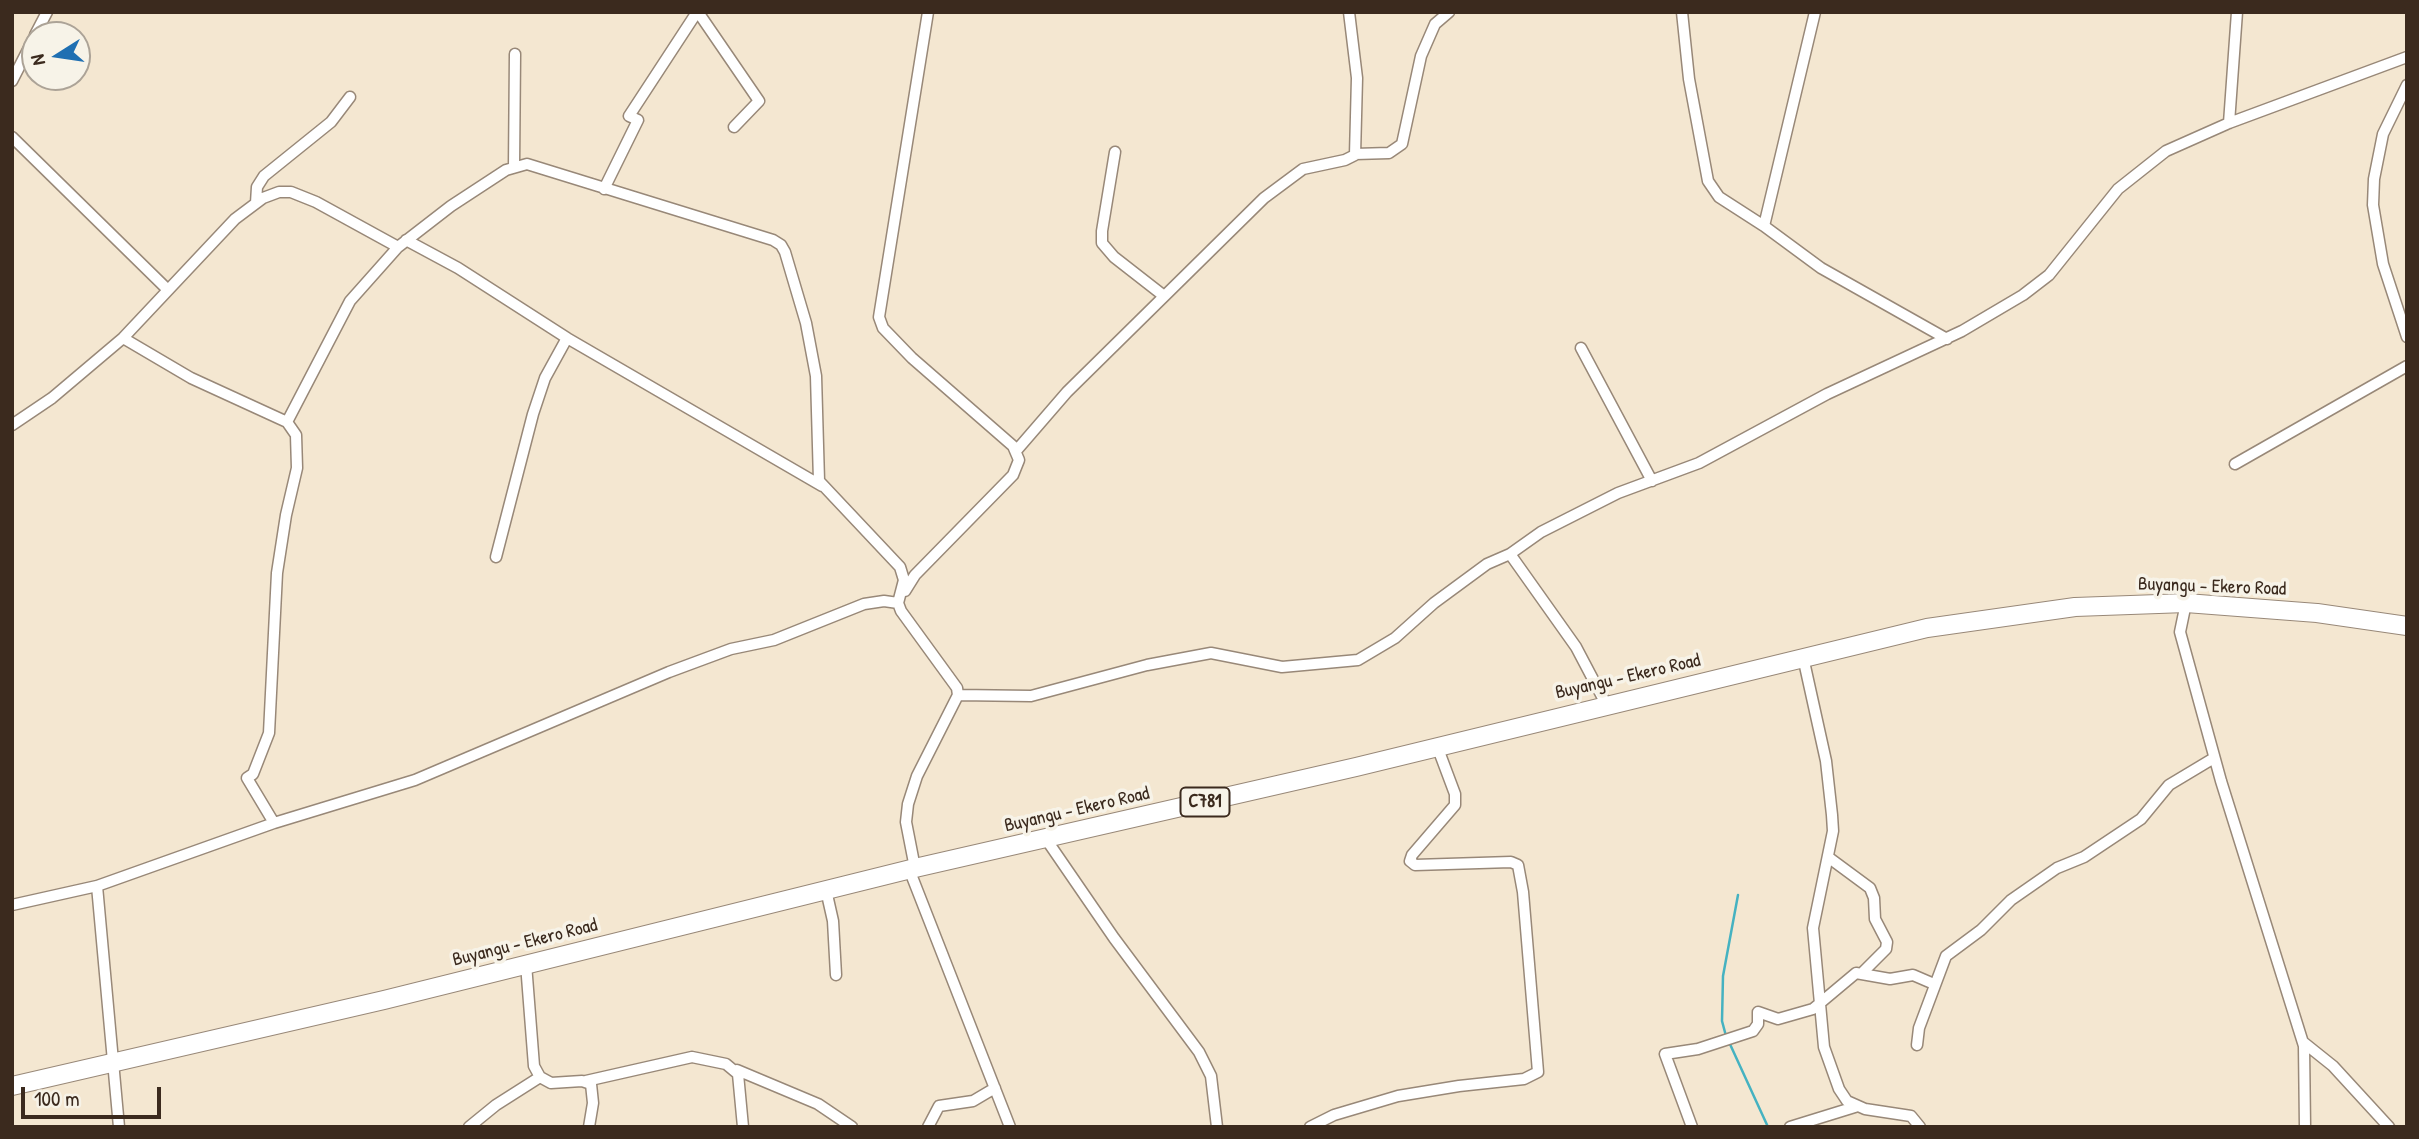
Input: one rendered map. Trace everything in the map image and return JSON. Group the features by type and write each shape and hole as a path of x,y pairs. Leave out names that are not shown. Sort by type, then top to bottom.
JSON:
{"main road":[{"name":"Buyangu - Ekero Road","path":"12,1086 526,964 912,868 1046,839 1927,628 2075,607 2186,603 2308,612 2407,626"}],"street":[{"path":"604,189 638,120 629,116 698,12 759,101 734,127"},
{"path":"898,604 915,575 1013,475 1018,460 1016,450 912,358 883,328 879,317 928,12"},
{"path":"1349,12 1357,78 1355,153"},
{"path":"1016,450 1067,392 1233,226 1286,180 1303,169 1348,159 1355,153 1389,153 1402,144 1420,57 1435,24 1449,12"},
{"path":"1682,12 1689,79 1708,181 1719,197 1821,268 1947,339"},
{"path":"1764,226 1815,12"},
{"path":"2228,123 2237,12"},
{"path":"514,166 515,54"},
{"path":"958,695 1031,696 1147,665 1211,653 1282,667 1358,660 1395,638 1434,603 1487,564 1510,554 1541,532 1618,493 1699,463 1827,394 1947,339 2037,286 2068,253 2097,212 2154,159 2228,123 2407,57"},
{"path":"12,81 16,58"},
{"path":"2407,85 2383,134 2374,179 2373,205 2383,264 2407,337"},
{"path":"256,203 257,187 264,176 331,122 350,97"},
{"path":"12,137 168,290"},
{"path":"1115,152 1102,243 1108,252 1164,296"},
{"path":"287,422 350,301 402,244 463,197 514,166 531,165 604,189 704,216 781,245 806,323 816,376 821,486"},
{"path":"12,425 52,398 123,338 235,219 272,194 290,192 458,268 567,338 821,486 903,572 904,584 898,604 913,630 956,684 958,695 917,776 908,804 906,822 912,868 1010,1127"},
{"path":"123,338 191,378 287,422 296,435 297,468 286,515 278,573 269,733 253,774 247,778 274,823"},
{"path":"496,557 533,414 545,378 567,338"},
{"path":"1581,348 1652,481"},
{"path":"2235,464 2407,366"},
{"path":"1510,554 1576,647 1605,704"},
{"path":"12,905 97,886 274,823 415,780 668,672 731,649 774,640 864,604 884,601 898,604"},
{"path":"2186,603 2180,632 2214,758 2303,1042 2305,1127"},
{"path":"1803,657 1826,761 1833,831 1813,929 1828,1062 1841,1093 1858,1106 1910,1116 1920,1127"},
{"path":"1310,1127 1334,1115 1398,1096 1524,1079 1538,1072 1523,892 1518,865 1511,862 1410,862 1412,855 1455,805 1455,794 1437,746"},
{"path":"1917,1045 1919,1028 1946,956 1981,930 2011,900 2057,868 2084,857 2141,820 2169,785 2214,758"},
{"path":"1046,839 1121,948 1199,1052 1210,1076 1217,1127"},
{"path":"1692,1127 1665,1054 1698,1049 1753,1031 1758,1024 1758,1012 1778,1019 1821,1005 1852,976 1863,972 1886,950 1887,942 1875,919 1874,898 1870,888 1828,858"},
{"path":"97,886 119,1127"},
{"path":"826,890 833,921 836,975"},
{"path":"526,964 533,1059 540,1077 551,1083 586,1081 692,1057 726,1065 818,1104 852,1127"},
{"path":"1863,972 1890,979 1913,975 1934,984"},
{"path":"2303,1042 2333,1066 2389,1127"},
{"path":"737,1070 743,1127"},
{"path":"469,1127 496,1105 540,1077"},
{"path":"586,1081 593,1091 589,1127"},
{"path":"928,1127 939,1106 973,1101 995,1088"},
{"path":"1790,1127 1858,1106"}],"waterway":[{"path":"1726,1036 1722,1021 1723,976 1738,895"},
{"path":"1729,1042 1768,1127"}]}
